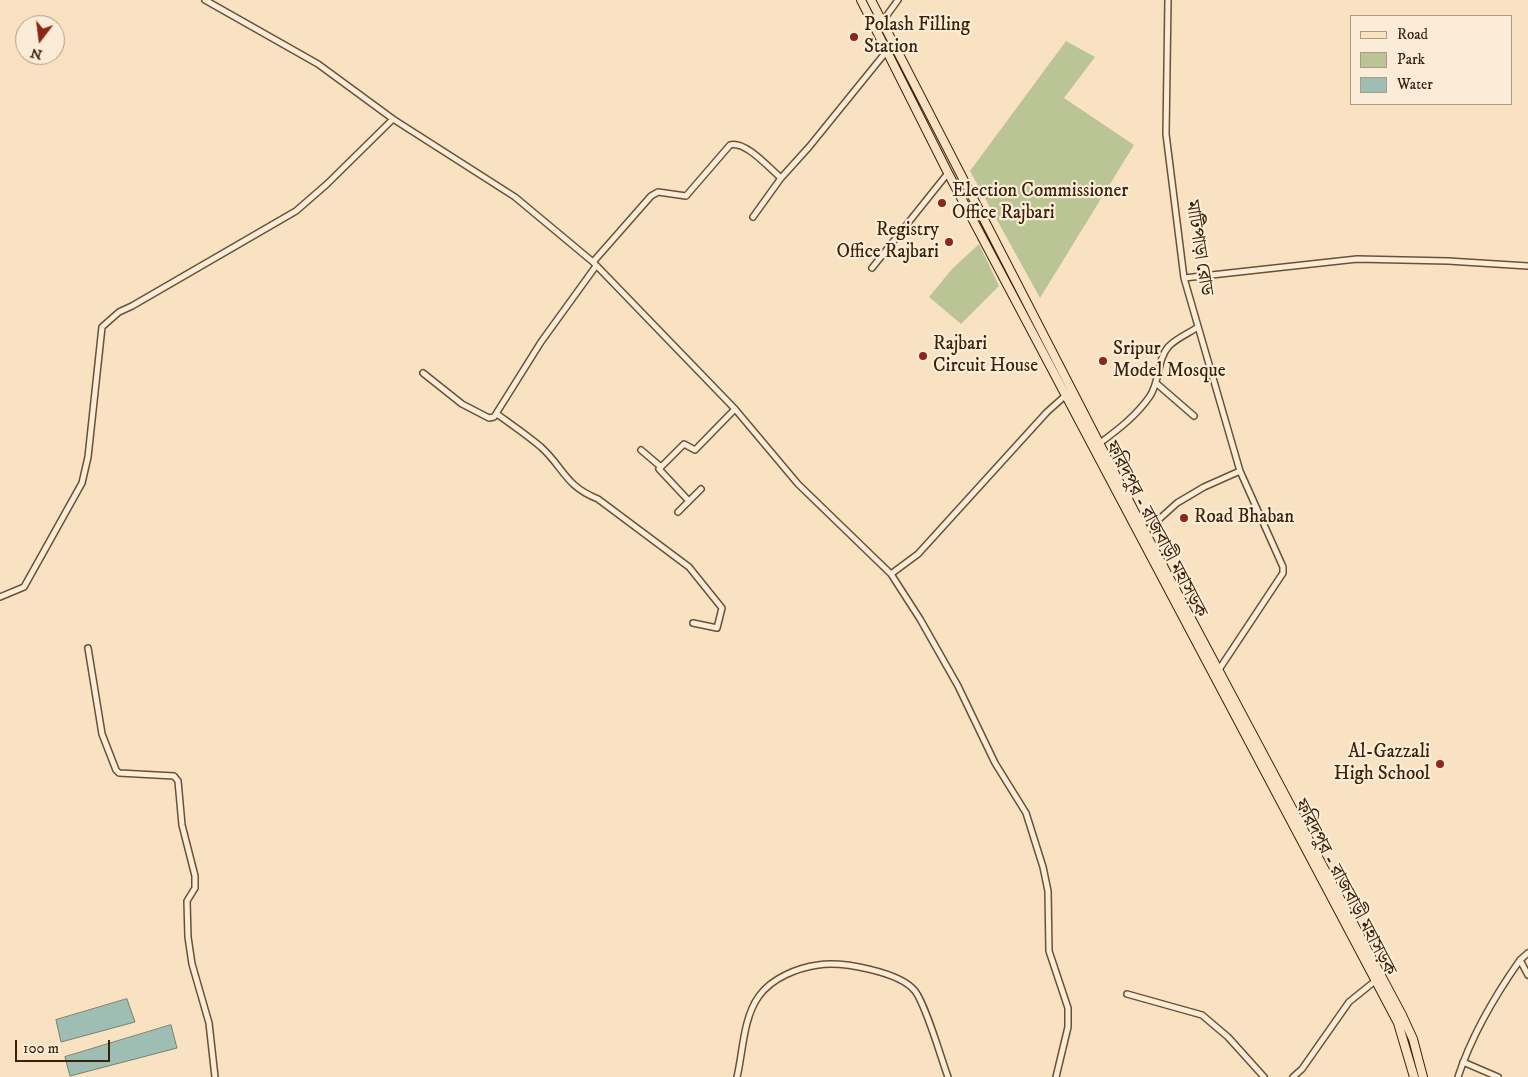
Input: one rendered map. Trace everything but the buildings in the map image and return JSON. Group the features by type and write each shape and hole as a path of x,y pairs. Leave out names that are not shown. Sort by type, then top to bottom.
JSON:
{"main road":[{"name":"ফরিদপুর - রাজবাড়ী মহাসড়ক","path":"861,0 948,173 1398,1023 1414,1077"},
{"name":"ফরিদপুর - রাজবাড়ী মহাসড়ক","path":"871,0 1145,532 1220,668 1402,1015 1413,1039 1424,1077"}],"street":[{"path":"205,0 318,64 393,119 515,197 595,264 735,409 798,484 891,574 920,619 958,686 995,763 1026,813 1043,867 1048,891 1049,951 1068,1008 1068,1026 1056,1077"},
{"path":"882,22 898,0"},
{"name":"মাটিপাড়া রোড","path":"1168,0 1166,134 1184,278 1240,471 1283,567 1283,573 1220,668"},
{"path":"753,217 781,178 809,147 886,52 895,48"},
{"path":"0,597 24,587 82,483 88,457 102,326 119,312 296,211 327,184 393,119"},
{"path":"423,373 462,404 489,418 497,414 541,342 595,264 654,193 686,196 730,145 743,146 781,178"},
{"path":"872,268 948,173"},
{"path":"1184,278 1357,259 1448,260 1528,266"},
{"path":"1100,443 1132,417 1150,395 1156,383 1166,350 1170,345 1198,327"},
{"path":"1156,383 1194,416"},
{"path":"891,574 918,554 1047,412 1066,395"},
{"path":"688,500 660,472 661,467 684,444 688,444 695,450 735,409"},
{"path":"497,414 542,448 571,484 583,493 598,499 689,567 722,608 717,628 693,623"},
{"path":"641,450 661,467"},
{"path":"1145,532 1177,503 1204,487 1240,471"},
{"path":"678,512 701,488"},
{"path":"88,648 102,734 116,770 119,773 174,776 178,781 182,825 195,876 194,888 187,901 188,937 192,964 209,1023 215,1077"},
{"path":"1458,1077 1468,1044 1498,990 1520,960 1528,953"},
{"path":"1520,960 1528,975"},
{"path":"737,1077 743,1039 758,996 777,980 796,970 820,964 856,967 883,973 902,980 916,992 948,1077"},
{"path":"1293,1077 1302,1069 1349,1002 1375,981"},
{"path":"1126,994 1202,1015 1228,1037 1264,1077"},
{"path":"1462,1062 1498,1077"}],"green space":[{"path":"1066,41 1095,57 1064,98 1134,145 1040,298 970,171"},
{"path":"979,244 999,286 961,324 929,297 952,269"}],"water":[{"path":"127,999 135,1022 61,1042 56,1020"},
{"path":"171,1025 177,1048 70,1076 65,1057"}],"place":[{"name":"Polash Filling Station","path":"854,37"},
{"name":"Election Commissioner Office Rajbari","path":"942,203"},
{"name":"Registry Office Rajbari","path":"949,242"},
{"name":"Rajbari Circuit House","path":"923,356"},
{"name":"Sripur Model Mosque","path":"1103,361"},
{"name":"Road Bhaban","path":"1184,518"},
{"name":"Al-Gazzali High School","path":"1440,764"}]}
